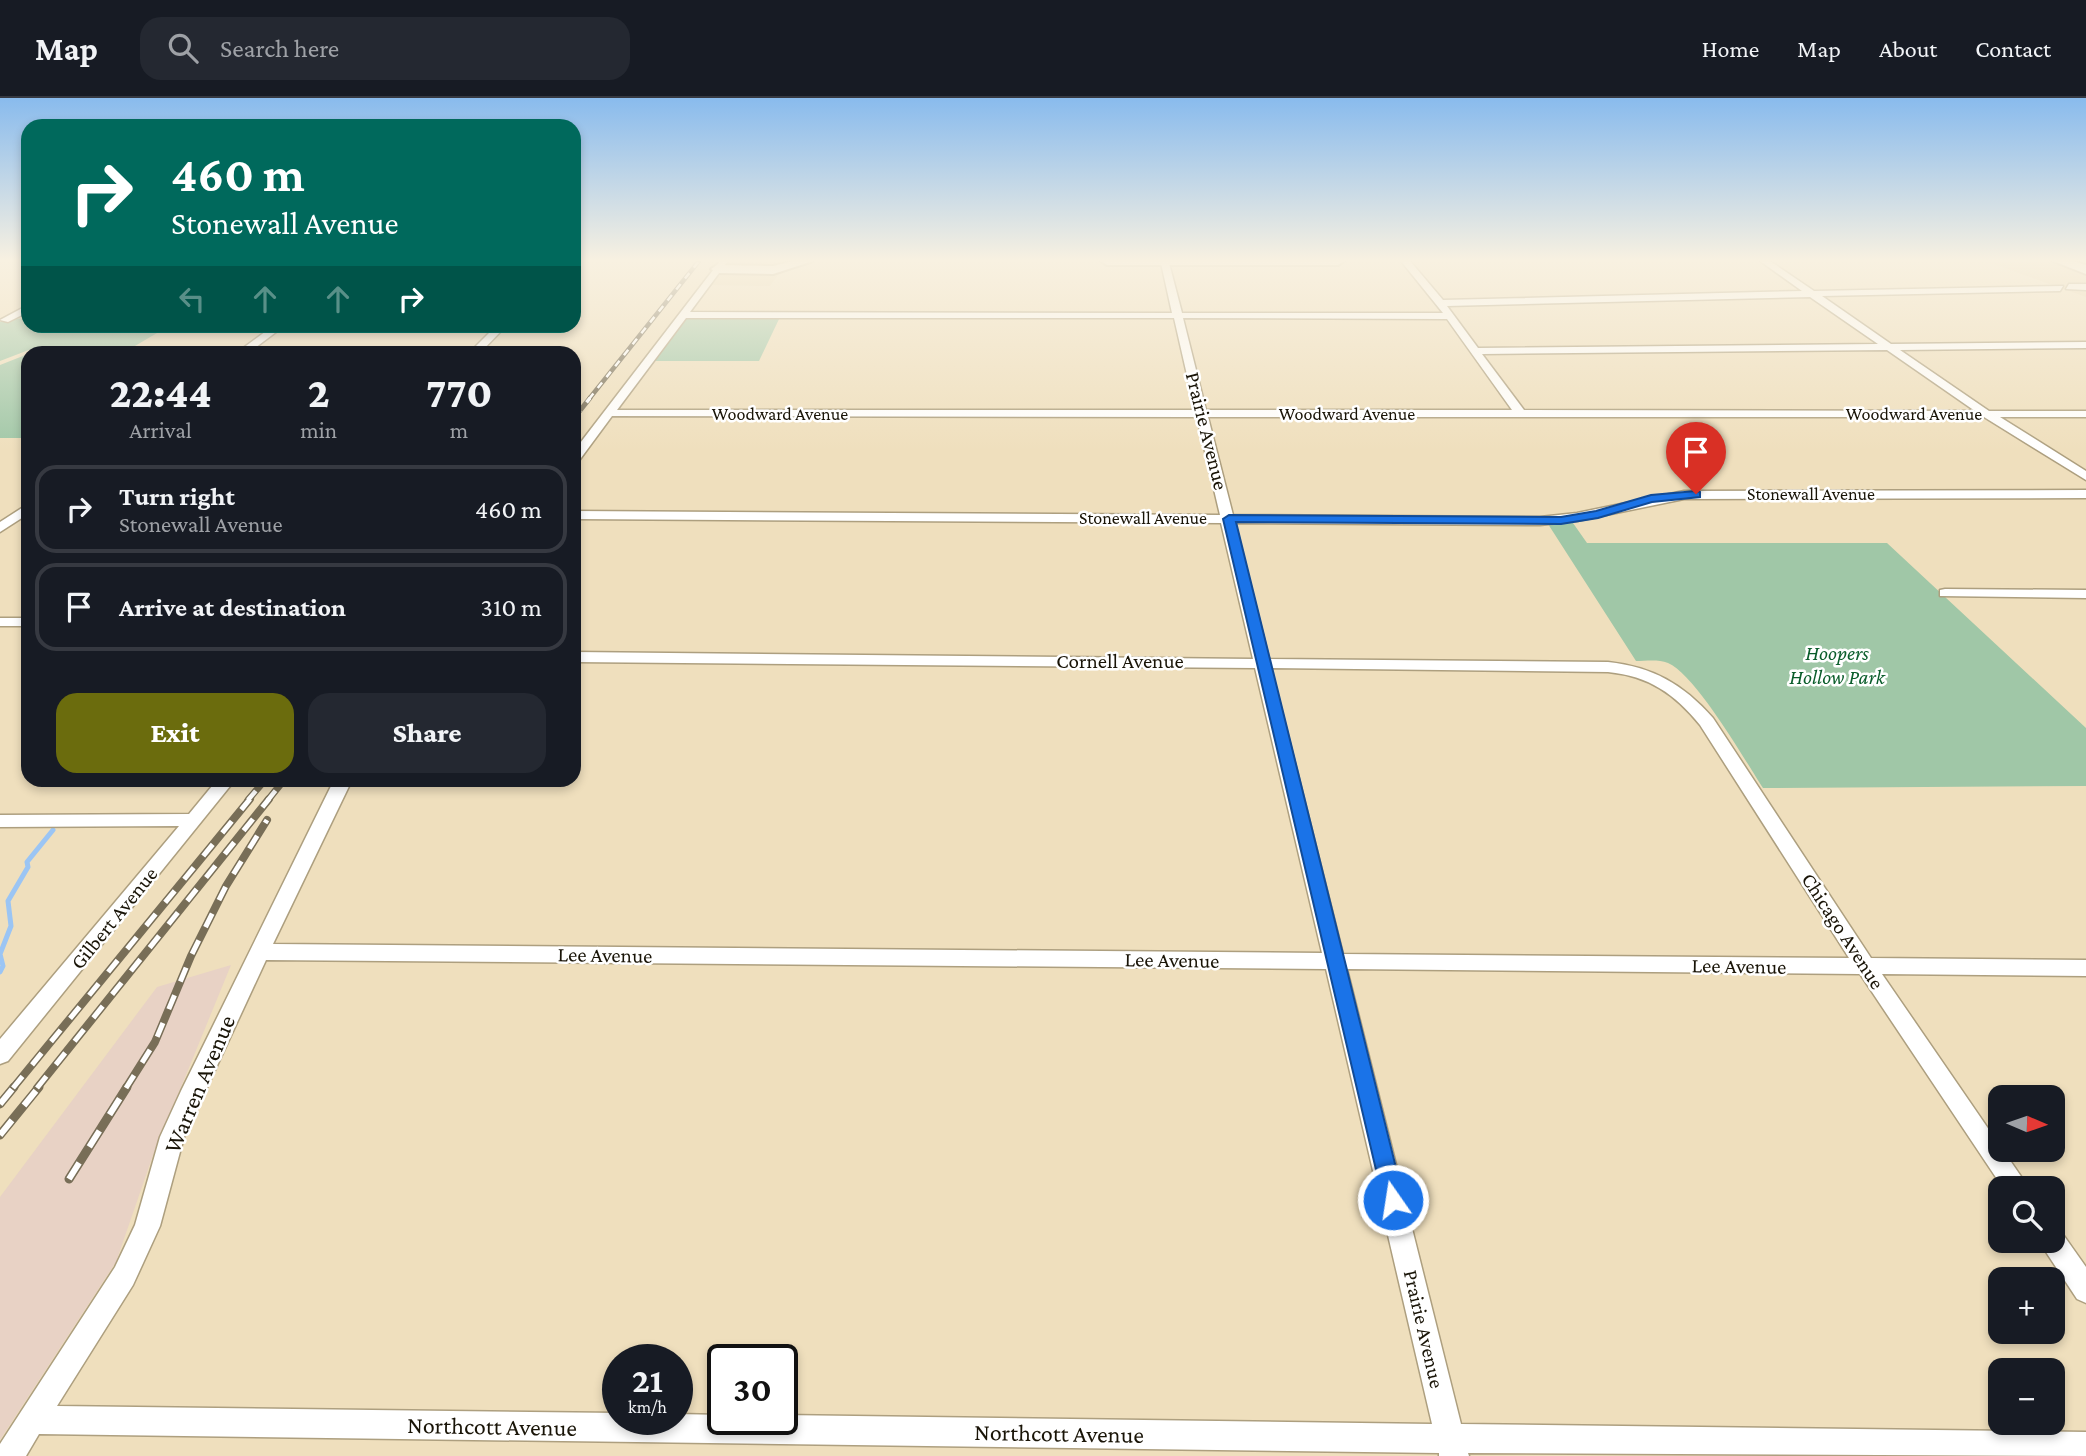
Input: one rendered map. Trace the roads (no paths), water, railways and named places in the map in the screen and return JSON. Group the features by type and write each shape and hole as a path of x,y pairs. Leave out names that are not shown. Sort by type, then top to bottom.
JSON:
{"street":[{"path":"581,450 675,324"},
{"name":"Prairie Avenue","path":"1180,324 1452,1447"},
{"path":"1455,324 1520,413"},
{"path":"1856,324 1987,414 2086,476"},
{"path":"251,346 269,333"},
{"path":"481,346 494,333"},
{"path":"1475,351 2086,345"},
{"name":"Woodward Avenue","path":"609,413 2086,414"},
{"name":"Stonewall Avenue","path":"581,515 1551,521 1579,519 1643,500 1684,495 2086,494"},
{"path":"0,528 21,513"},
{"path":"1945,593 2086,594"},
{"path":"0,622 21,622"},
{"name":"Cornell Avenue","path":"581,657 1618,667 1640,670 1663,679"},
{"name":"Chicago Avenue","path":"1663,679 1683,694 1707,722 1866,967 2009,1176"},
{"name":"Gilbert Avenue","path":"0,1055 221,787"},
{"name":"Warren Avenue","path":"9,1456 124,1276 147,1226 172,1137 258,951 340,787"},
{"path":"0,821 193,820"},
{"name":"Lee Avenue","path":"258,951 2086,968"},
{"path":"2061,1253 2086,1290"},
{"name":"Northcott Avenue","path":"33,1420 1452,1447 2086,1447"}],"waterway":[{"path":"0,972 3,966 0,954 11,926 8,901 28,867 27,862 53,830"}],"railway":[{"path":"589,399 648,324"},
{"path":"581,409 590,398"},
{"path":"248,800 259,787"},
{"path":"268,800 278,787"},
{"path":"13,1088 250,799"},
{"path":"37,1088 269,799"},
{"path":"126,1088 155,1042 191,956 226,886 267,820"},
{"path":"0,1104 14,1087"},
{"path":"0,1135 39,1087"},
{"path":"69,1179 127,1087"}],"park label":[{"name":"Hoopers Hollow Park","path":"1837,665"}]}
